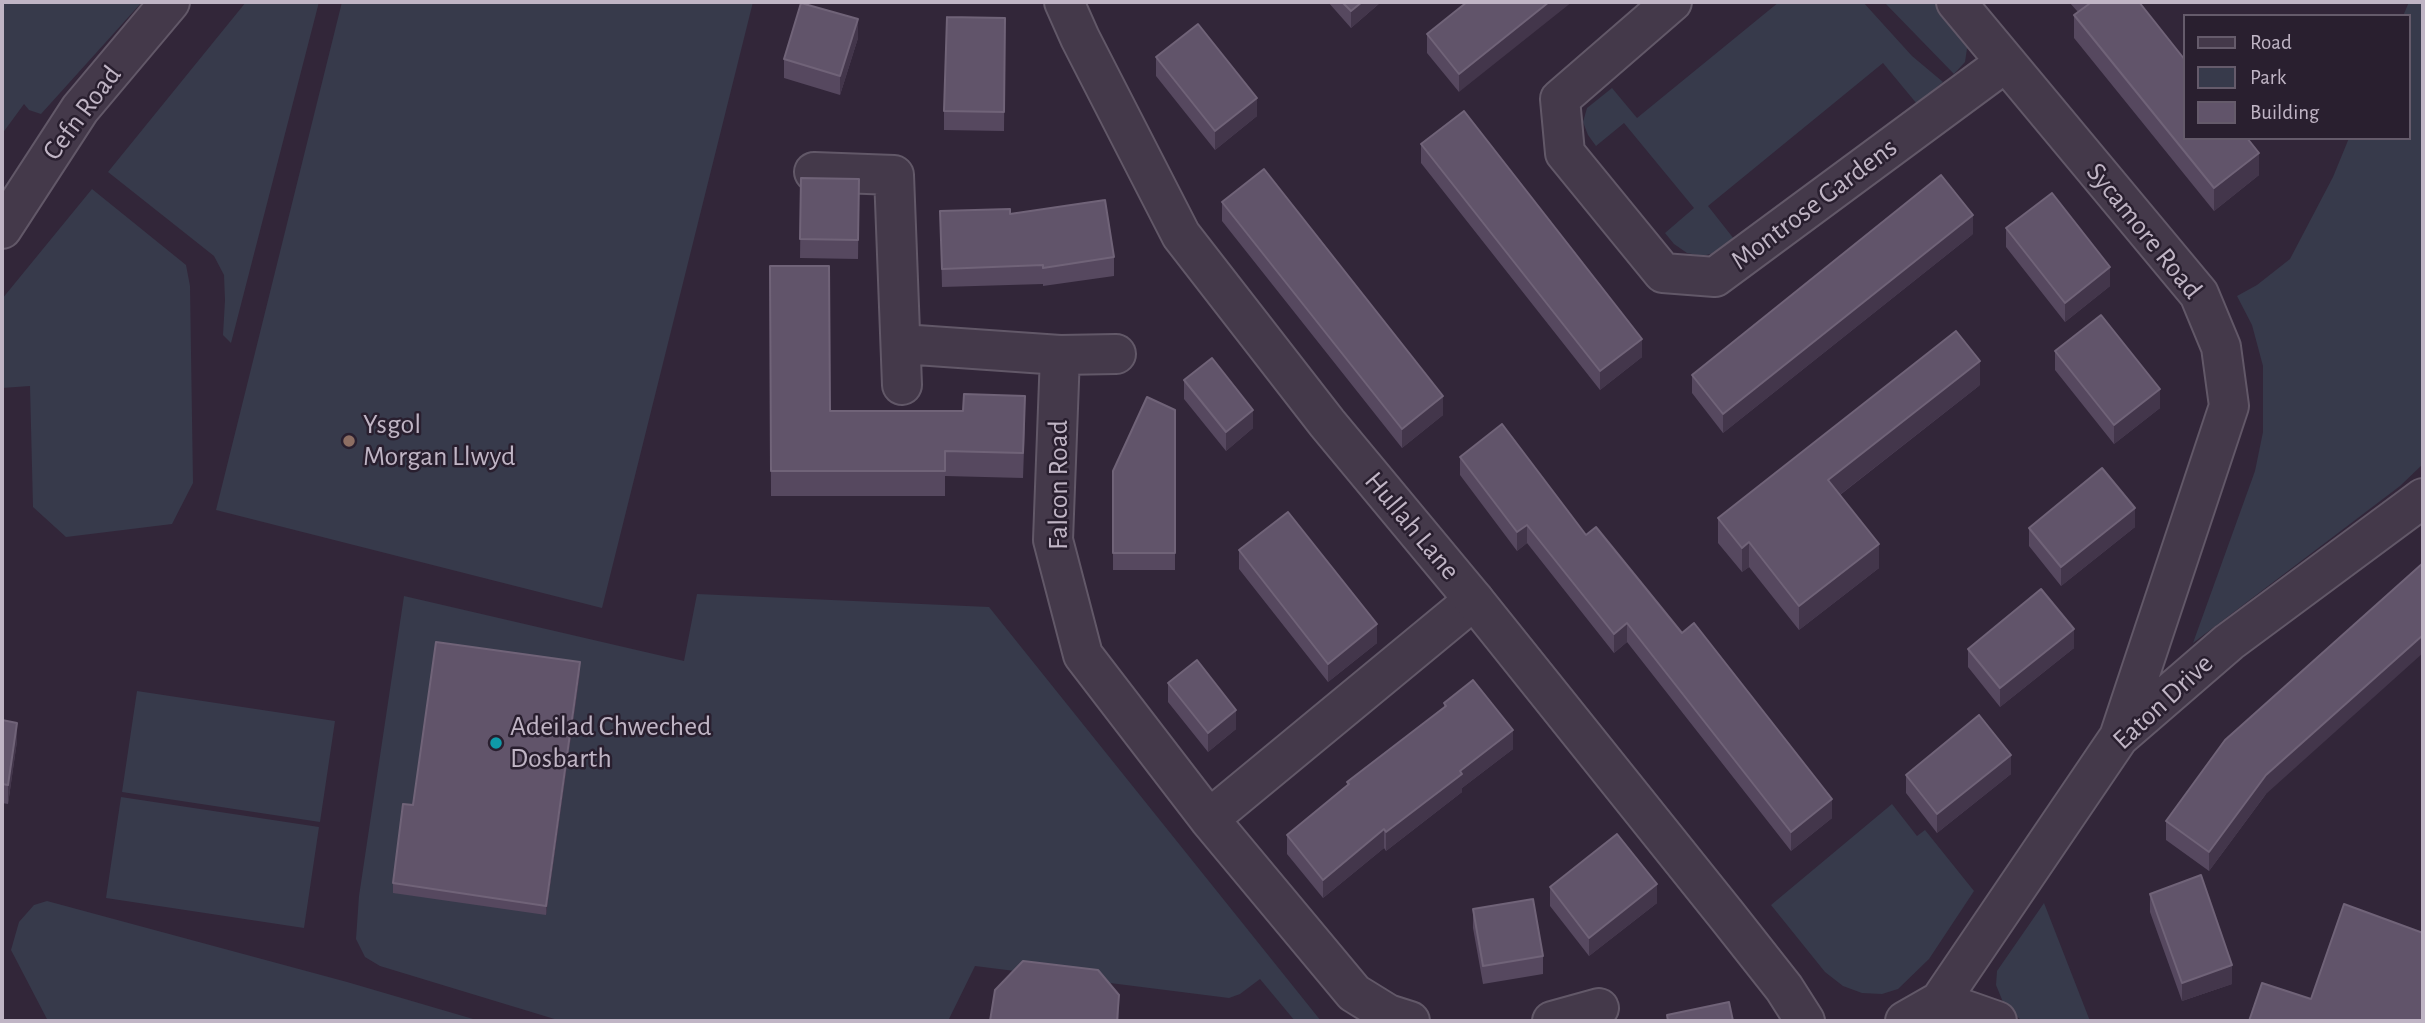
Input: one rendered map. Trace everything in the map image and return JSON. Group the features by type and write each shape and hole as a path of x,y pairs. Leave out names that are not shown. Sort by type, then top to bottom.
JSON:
{"street":[{"name":"Cefn Road","path":"2,229 79,109 170,2"},
{"name":"Hullah Lane","path":"1064,2 1181,235 1327,423 1474,600 1784,988 1805,1021"},
{"name":"Montrose Gardens","path":"1672,2 1560,99 1565,153 1663,273 1716,277 2006,62"},
{"name":"Sycamore Road","path":"1956,2 2199,294 2221,347 2229,406 2119,737"},
{"path":"814,172 894,175 902,385"},
{"path":"902,344 1060,355 1116,354"},
{"name":"Falcon Road","path":"1060,355 1053,540 1083,655 1209,819 1354,993 1388,1014 1410,1021"},
{"name":"Eaton Drive","path":"1905,1021 1940,1001 2119,737 2229,642 2423,498"},
{"path":"1209,819 1474,600"},
{"path":"1940,1001 1997,1021"},
{"path":"1552,1021 1599,1008"}],"green space":[{"path":"2,2 142,2 41,114 29,110 24,104 2,134"},
{"path":"246,2 319,2 231,343 223,335 224,275 214,256 108,172"},
{"path":"342,2 753,2 602,608 216,510"},
{"path":"1779,2 1863,2 1912,56 1943,82 1917,104 1883,63 1708,206 1734,239 1719,252 1702,256 1687,253 1665,233 1694,208 1624,123 1596,146 1583,122 1587,108 1612,88 1637,118"},
{"path":"1884,2 1941,2 1968,42 1965,62 1954,74"},
{"path":"2409,2 2423,2 2423,464 2400,486 2193,643 2255,471 2263,432 2263,366 2252,325 2237,296 2257,285 2290,259 2333,177 2348,140 2411,140 2411,14 2404,14"},
{"path":"92,189 186,265 190,286 193,483 172,524 66,537 33,507 30,386 2,388 2,299"},
{"path":"697,594 989,607 1321,1021 1295,1021 1260,979 1240,994 1229,998 975,966 948,1021 561,1021 380,966 365,957 356,939 359,896 404,596 684,661"},
{"path":"137,691 335,721 320,822 122,792"},
{"path":"121,797 319,827 304,928 106,898"},
{"path":"1892,804 1917,836 1925,830 1974,891 1929,959 1898,989 1882,994 1862,993 1843,986 1825,972 1771,905"},
{"path":"47,901 480,1021 48,1021 11,950 19,922 34,905"},
{"path":"2044,903 2090,1021 2023,1021 2011,1013 1996,985 1997,971"}],"building":[{"path":"1342,2 1362,2 1351,11"},
{"path":"1467,2 1549,2 1459,74 1427,34"},
{"path":"2087,2 2139,2 2184,59 2184,140 2249,140 2259,153 2214,188 2074,15 2089,4"},
{"path":"801,3 858,19 840,76 784,59"},
{"path":"947,17 1005,18 1004,112 944,111"},
{"path":"1198,24 1257,98 1215,131 1156,57"},
{"path":"1464,111 1642,339 1600,371 1421,144"},
{"path":"1264,169 1443,396 1402,429 1222,202"},
{"path":"1941,175 1973,215 1723,414 1692,375"},
{"path":"801,178 859,179 858,240 800,239"},
{"path":"2052,193 2110,267 2065,303 2006,228"},
{"path":"1105,200 1114,257 1043,268 1043,265 942,269 940,211 1010,209 1010,214"},
{"path":"770,266 829,266 830,411 963,411 964,394 1025,396 1023,453 945,451 945,471 771,471"},
{"path":"2101,315 2160,389 2114,425 2055,351"},
{"path":"1956,331 1980,361 1828,480 1879,544 1799,606 1749,542 1742,548 1718,518"},
{"path":"1212,358 1253,410 1226,432 1184,380"},
{"path":"1147,397 1175,410 1175,553 1113,553 1113,471"},
{"path":"1502,424 1586,535 1596,527 1682,633 1694,623 1832,799 1791,832 1627,623 1614,634 1527,525 1517,532 1460,457"},
{"path":"2102,468 2135,508 2061,567 2029,528"},
{"path":"1288,512 1377,624 1328,664 1239,550"},
{"path":"2423,563 2423,635 2266,775 2209,852 2166,821 2225,740"},
{"path":"2041,589 2074,629 2000,688 1968,649"},
{"name":"Adeilad Chweched Dosbarth","path":"436,642 580,662 546,906 393,883 403,804 413,805"},
{"path":"1197,660 1236,710 1208,733 1168,683"},
{"path":"1473,680 1513,730 1460,771 1462,774 1386,832 1384,829 1323,880 1287,835 1349,784 1347,782 1446,706 1444,703"},
{"path":"1979,715 2011,755 1937,814 1906,775"},
{"path":"2,720 17,723 8,785 2,784"},
{"path":"1617,834 1657,884 1589,938 1550,887"},
{"path":"2201,875 2232,965 2182,983 2150,894"},
{"path":"1533,899 1543,956 1483,966 1473,909"},
{"path":"2344,904 2423,933 2423,1021 2249,1021 2262,983 2311,999"},
{"path":"1023,961 1098,970 1119,995 1117,1021 990,1021 995,990"},
{"path":"1729,1002 1733,1021 1668,1021 1667,1015"}],"place":[{"name":"Ysgol Morgan Llwyd","path":"349,441"},
{"name":"Adeilad Chweched Dosbarth","path":"496,743"}]}
